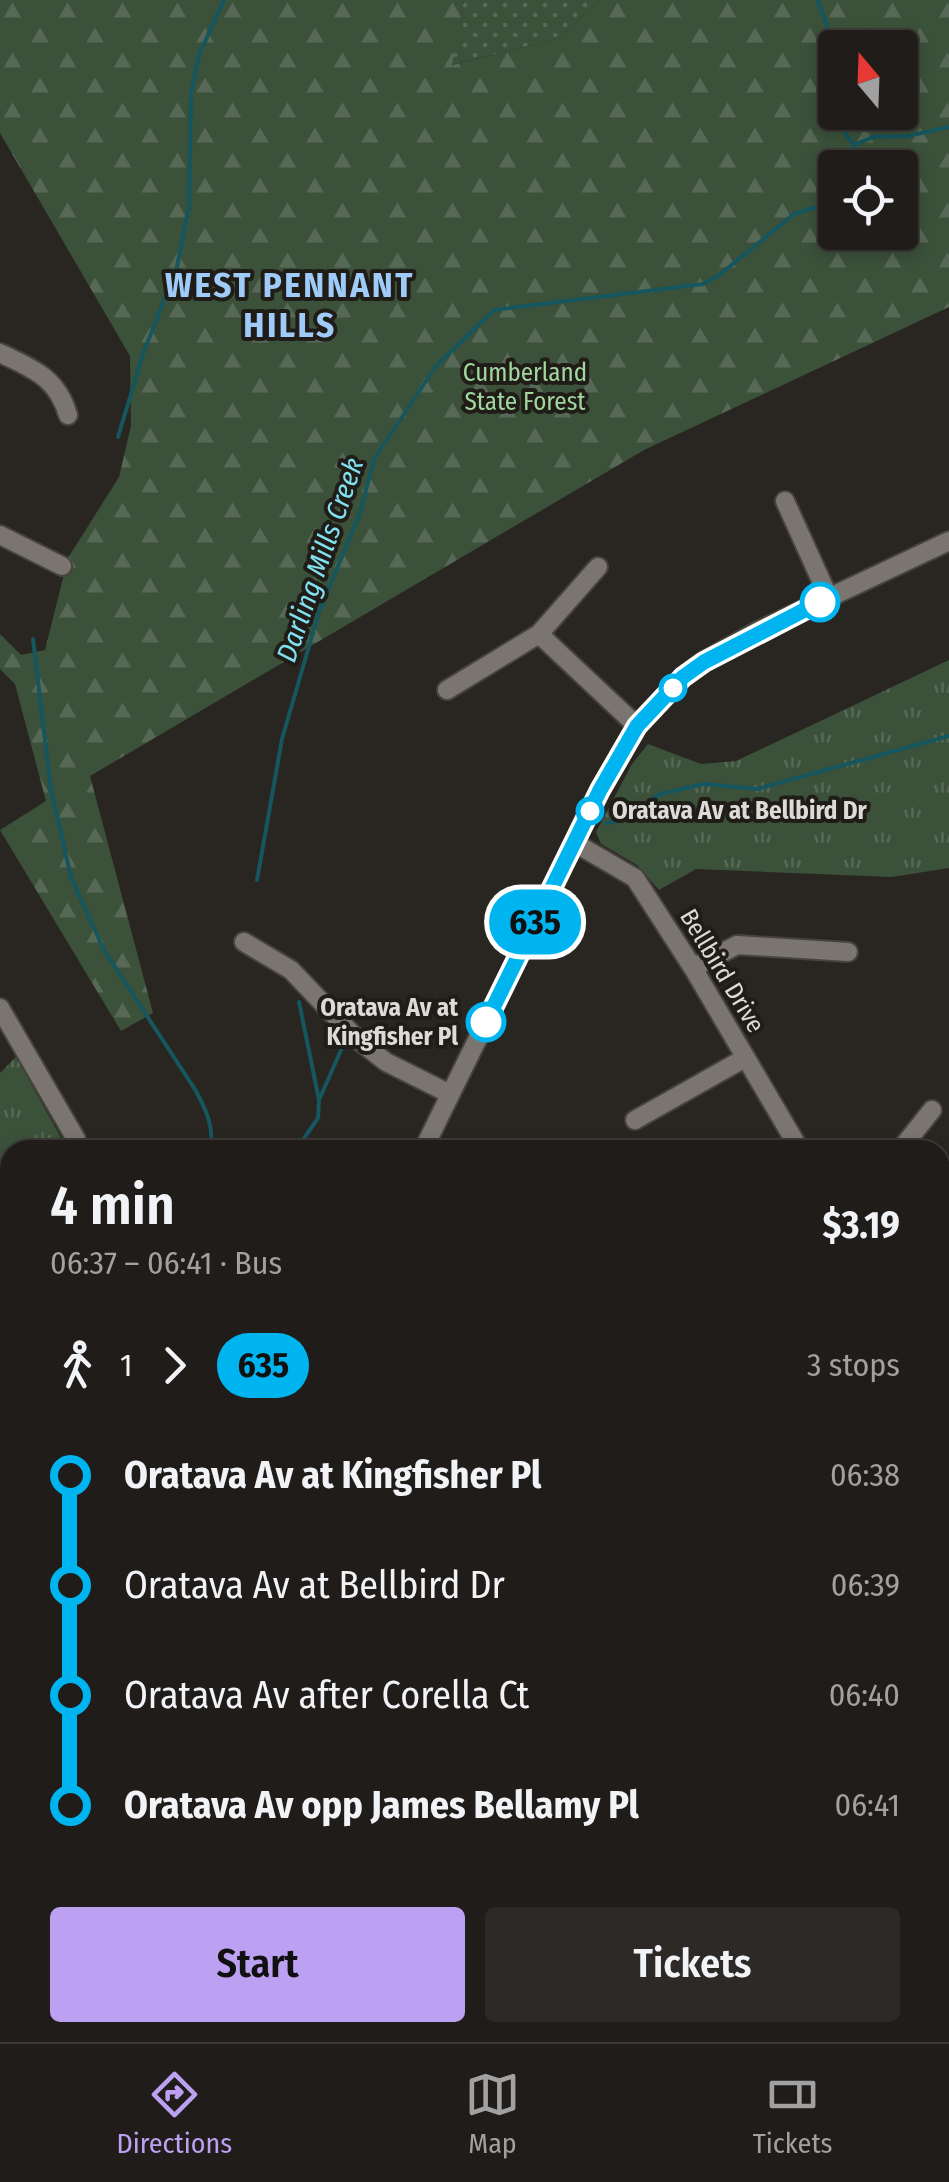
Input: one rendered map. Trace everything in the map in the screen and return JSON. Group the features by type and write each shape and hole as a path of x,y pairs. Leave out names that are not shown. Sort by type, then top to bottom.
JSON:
{"street":[{"path":"0,353 47,377 68,415"},
{"path":"785,501 829,598"},
{"path":"0,534 62,566"},
{"path":"428,1140 606,776 637,726 683,677 704,662 756,632 949,541"},
{"path":"447,690 539,634 598,567"},
{"path":"539,634 637,726"},
{"name":"Bellbird Drive","path":"575,843 635,878 794,1140"},
{"path":"244,942 291,970 357,1039 386,1062 450,1094"},
{"path":"693,968 737,945 848,952"},
{"path":"0,1008 76,1140"},
{"path":"635,1120 746,1058"},
{"path":"908,1140 932,1110"}],"green space":[{"name":"Cumberland State Forest","path":"0,0 464,0 452,65 560,38 599,0 949,0 949,307 644,450 90,776 153,1013 121,1031 0,830 46,801 15,684 0,669 0,634 21,655 45,650 68,558 119,477 131,426 130,356 0,133"},
{"path":"464,0 599,0 560,38 451,65"},
{"path":"949,660 949,868 892,877 696,869 659,890 637,865 601,844 596,832 632,764 648,744 701,764 736,761"},
{"path":"16,1057 62,1140 0,1140 0,1073"}],"waterway":[{"path":"118,437 143,354 177,267 189,206 191,94 199,55 224,0"},
{"path":"818,0 830,35 828,63 819,87 825,105 854,145"},
{"path":"854,145 873,137 908,136 949,127"},
{"name":"Darling Mills Creek","path":"854,145 854,150"},
{"name":"Darling Mills Creek","path":"257,880 282,739 319,612 360,513 374,459 436,366 494,310 703,284 794,214 818,207"},
{"path":"33,639 51,790 71,877 104,950 200,1098 211,1140"},
{"path":"607,823 619,821 660,794 704,784 757,789 949,736"},
{"name":"Darling Mills Creek","path":"299,1002 319,1100 318,1118 303,1140"},
{"path":"319,1100 341,1050"}],"bus line":[{"name":"635","path":"486,1022 614,762 637,726 683,677 704,662 820,602"}],"place":[{"name":"Oratava Av at Bellbird Dr","path":"590,811"},
{"name":"Oratava Av at Kingfisher Pl","path":"486,1022"}],"district":[{"name":"WEST PENNANT HILLS","path":"290,305"}]}
